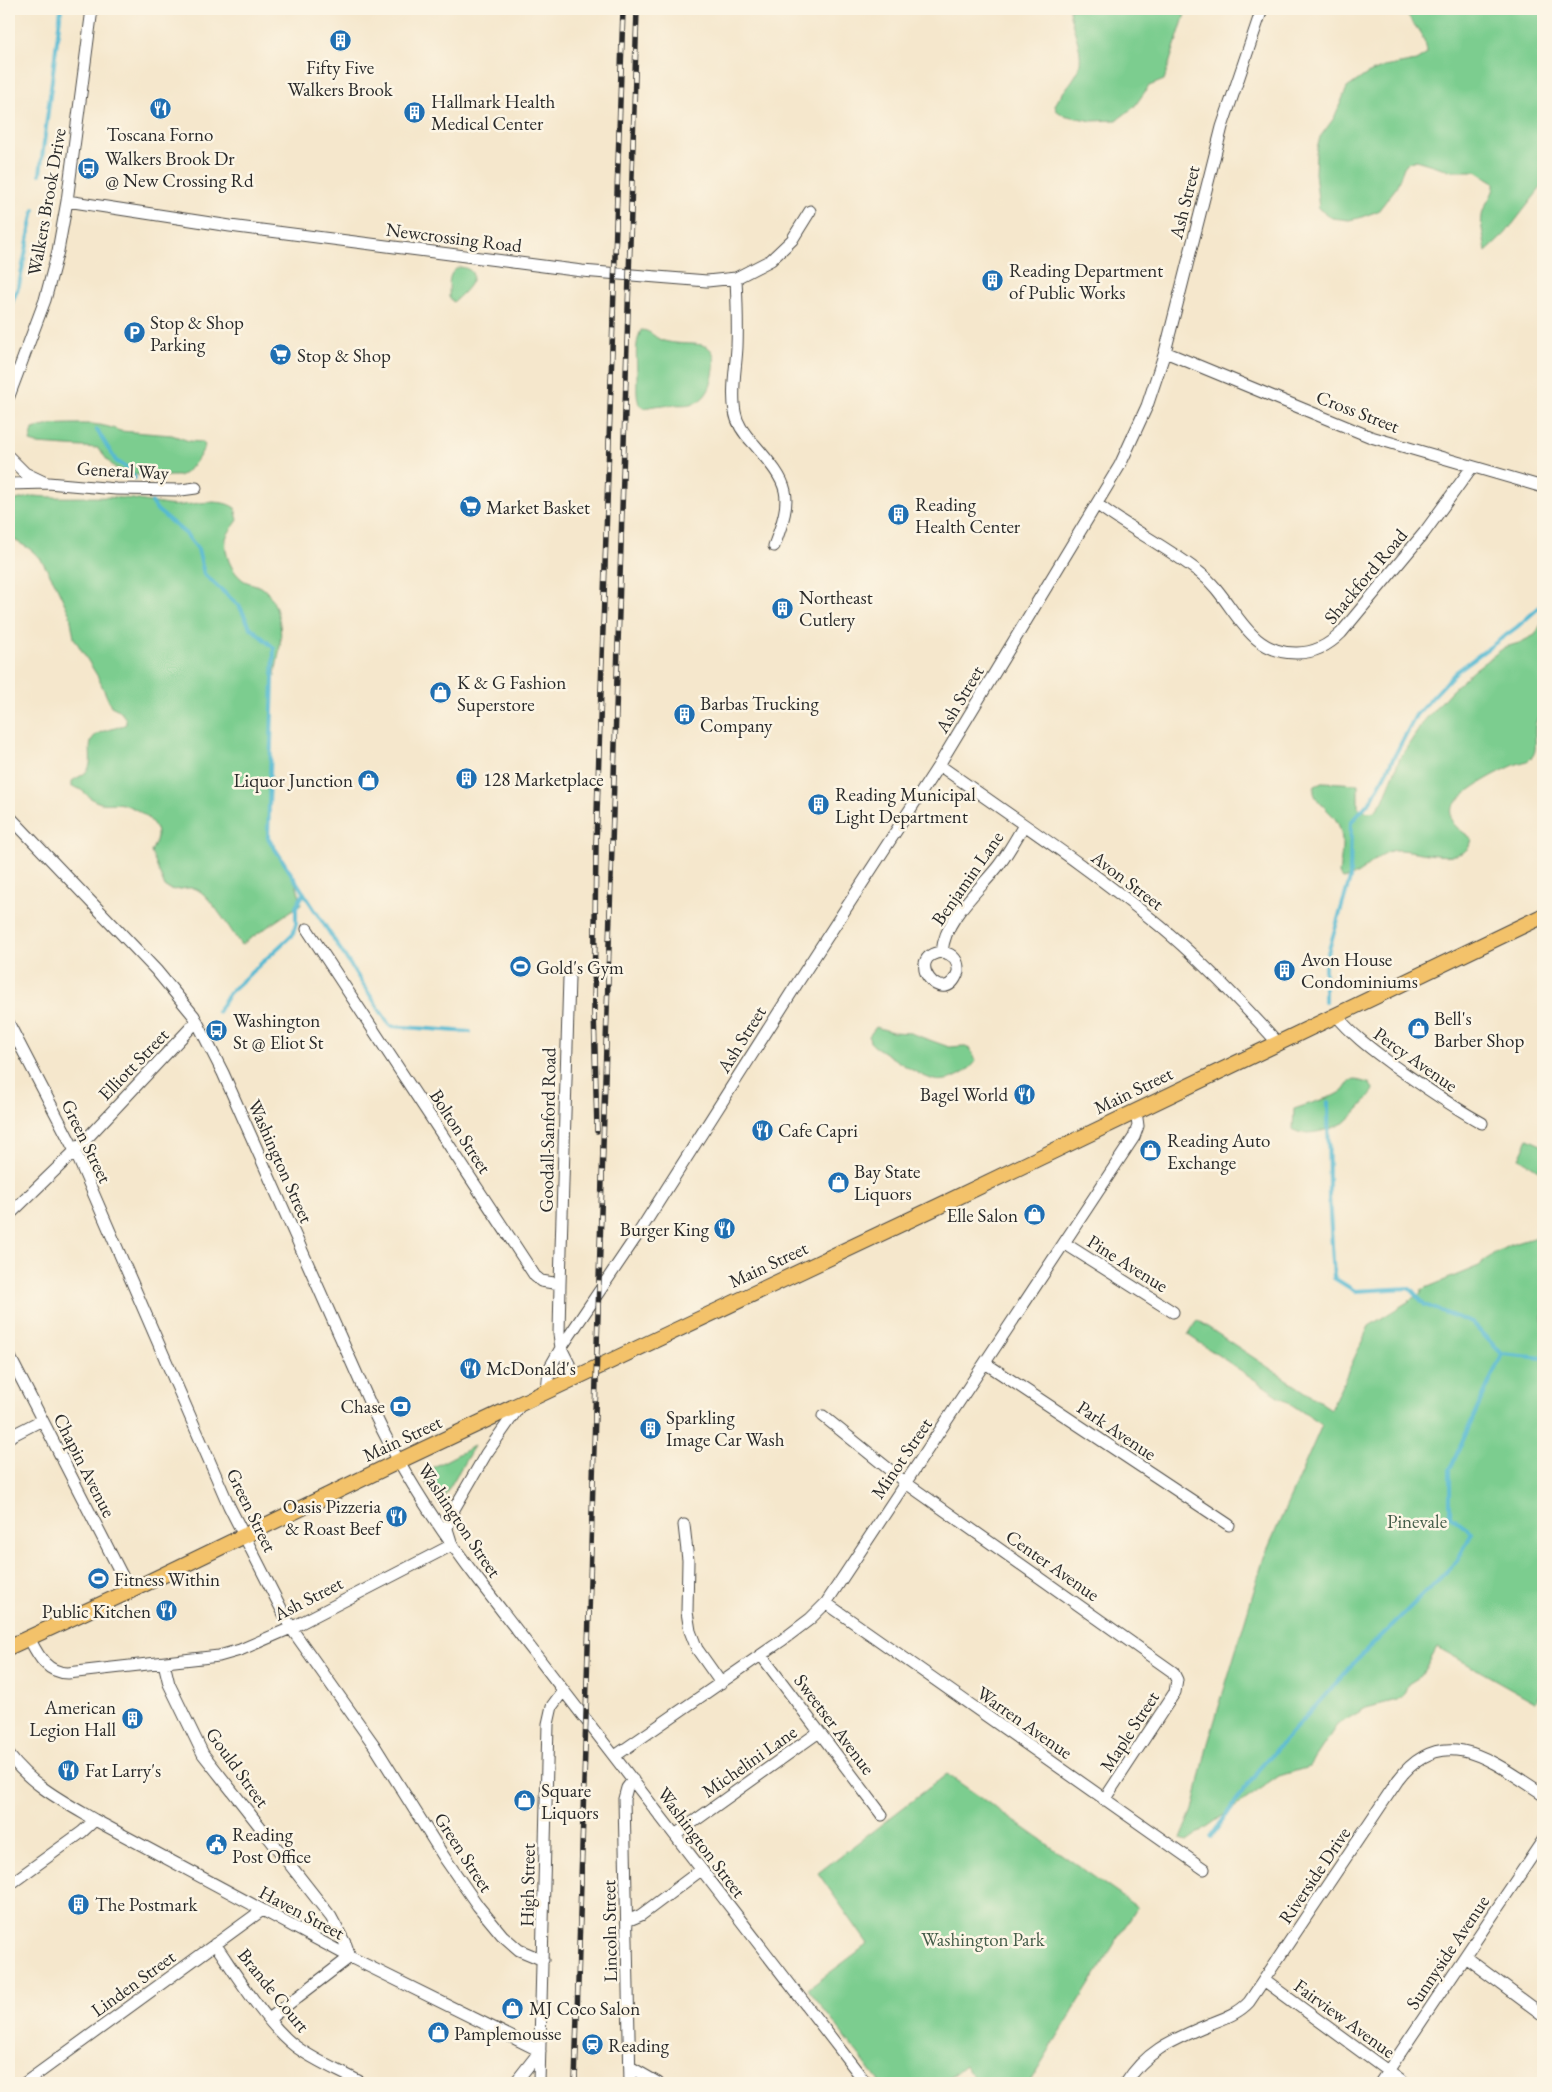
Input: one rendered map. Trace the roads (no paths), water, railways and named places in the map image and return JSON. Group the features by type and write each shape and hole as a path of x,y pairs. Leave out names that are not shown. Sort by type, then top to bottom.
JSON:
{"main road":[{"name":"Main Street","path":"9,1647 130,1592 399,1461 1543,916"}],"street":[{"name":"Walkers Brook Drive","path":"9,396 46,300 58,252 67,201 92,9"},
{"name":"Ash Street","path":"547,1392 549,1369 561,1348 638,1234 939,765 1098,505 1120,465 1138,428 1165,352 1222,127 1262,9"},
{"name":"Newcrossing Road","path":"67,201 240,227 582,271 707,281 736,278 763,265 781,252 792,240 810,211"},
{"path":"736,278 737,325 734,397 736,416 744,432 778,472 786,494 786,513 774,546"},
{"name":"Cross Street","path":"1165,352 1371,437 1543,487"},
{"name":"General Way","path":"9,458 25,473 48,484"},
{"name":"Shackford Road","path":"1098,505 1200,572 1218,590 1248,632 1265,646 1278,652 1301,653 1325,645 1341,633 1424,533 1472,467"},
{"name":"General Way","path":"9,484 48,484 125,489 181,490 196,488"},
{"name":"Avon Street","path":"939,765 1024,825 1160,926 1231,993 1278,1043"},
{"name":"Washington Street","path":"9,816 161,975 197,1021 227,1082 375,1415 399,1461 452,1545 866,2083"},
{"name":"Benjamin Lane","path":"942,952 945,938 954,920 999,865 1024,825"},
{"name":"Bolton Street","path":"307,928 534,1276 541,1281 560,1284"},
{"name":"Goodall-Sanford Road","path":"560,1284 569,976"},
{"name":"Percy Avenue","path":"1336,1015 1348,1031 1374,1051 1429,1091 1482,1123"},
{"name":"Elliott Street","path":"9,1216 75,1151 197,1021"},
{"name":"Green Street","path":"9,1024 75,1151 229,1506 291,1628 374,1745 444,1857 478,1906 502,1935 519,1950 543,1960"},
{"name":"Minot Street","path":"615,1756 761,1655 810,1619 826,1603 1134,1137 1138,1126 1136,1111"},
{"name":"Pine Avenue","path":"1064,1243 1173,1312"},
{"path":"560,1284 559,1334 561,1348 576,1378"},
{"name":"Chapin Avenue","path":"9,1355 130,1592"},
{"name":"Park Avenue","path":"985,1363 1229,1526"},
{"path":"452,1545 448,1529 450,1516 486,1454 521,1404"},
{"name":"Center Avenue","path":"823,1416 906,1483 1170,1668 1177,1680"},
{"path":"9,1437 42,1420"},
{"path":"684,1525 688,1560 687,1612 690,1631 697,1649 721,1683"},
{"name":"Ash Street","path":"29,1638 46,1665 60,1673 164,1663 233,1652 291,1628 452,1545"},
{"name":"Warren Avenue","path":"826,1603 1204,1869"},
{"name":"Sweetser Avenue","path":"761,1655 882,1815"},
{"name":"Gould Street","path":"164,1663 169,1684 203,1754 331,1917 346,1945 350,1957"},
{"name":"Maple Street","path":"1104,1800 1175,1692 1177,1680"},
{"name":"High Street","path":"539,2083 548,1724 552,1706 563,1691"},
{"name":"Michelini Lane","path":"675,1835 820,1732"},
{"name":"Riverside Drive","path":"1126,2083 1140,2063 1155,2050 1244,2007 1264,1981 1398,1780 1416,1762 1440,1751 1466,1751 1491,1761 1543,1794"},
{"name":"Haven Street","path":"9,1756 37,1784 95,1820 350,1957 540,2050"},
{"name":"Lincoln Street","path":"630,2083 624,1799 626,1790 633,1780"},
{"path":"9,1885 82,1832 95,1820"},
{"name":"Sunnyside Avenue","path":"1380,2083 1543,1840"},
{"path":"627,1921 641,1915 701,1870"},
{"name":"Linden Street","path":"25,2083 261,1910"},
{"name":"Brande Court","path":"215,1944 280,2033 296,2046 362,2083"},
{"path":"269,2018 350,1957"},
{"path":"1465,1957 1543,2015"},
{"name":"Fairview Avenue","path":"1264,1981 1404,2083"},
{"path":"515,2083 540,2050"},
{"path":"630,2067 658,2083"}],"waterway":[{"path":"40,174 61,9"},
{"path":"9,310 19,285 34,210"},
{"path":"97,430 116,461 126,467 135,478"},
{"path":"152,502 157,510 186,534 198,549 204,574 240,607 250,627 274,648 268,838 390,1026 470,1032"},
{"path":"1325,1002 1325,963 1350,879 1351,822 1372,799 1416,715 1456,672 1517,627 1543,604"},
{"path":"218,1012 229,993 293,934 296,924 296,907 304,893"},
{"path":"1211,1837 1258,1770 1355,1662 1457,1561 1472,1533 1450,1516 1450,1469 1502,1354 1472,1323 1425,1305 1410,1288 1355,1291 1334,1278 1329,1197 1328,1102"},
{"path":"1502,1354 1543,1358"}],"railway":[{"path":"597,1131 594,1010 596,845 623,9"},
{"path":"575,2083 637,9"}],"place":[{"name":"Fifty Five Walkers Brook","path":"340,41"},
{"name":"Toscana Forno","path":"160,108"},
{"name":"Hallmark Health Medical Center","path":"415,112"},
{"name":"Walkers Brook Dr @ New Crossing Rd","path":"89,169"},
{"name":"Reading Department of Public Works","path":"993,281"},
{"name":"Stop & Shop Parking","path":"134,333"},
{"name":"Stop & Shop","path":"281,355"},
{"name":"Market Basket","path":"470,507"},
{"name":"Reading Health Center","path":"899,515"},
{"name":"Northeast Cutlery","path":"783,608"},
{"name":"K & G Fashion Superstore","path":"441,693"},
{"name":"Barbas Trucking Company","path":"684,714"},
{"name":"128 Marketplace","path":"467,779"},
{"name":"Liquor Junction","path":"369,780"},
{"name":"Reading Municipal Light Department","path":"819,805"},
{"name":"Gold's Gym","path":"520,967"},
{"name":"Avon House Condominiums","path":"1285,970"},
{"name":"Bell's Barber Shop","path":"1418,1029"},
{"name":"Washington St @ Eliot St","path":"217,1031"},
{"name":"Bagel World","path":"1024,1094"},
{"name":"Cafe Capri","path":"762,1130"},
{"name":"Reading Auto Exchange","path":"1151,1151"},
{"name":"Bay State Liquors","path":"838,1182"},
{"name":"Elle Salon","path":"1034,1215"},
{"name":"Burger King","path":"725,1229"},
{"name":"McDonald's","path":"470,1368"},
{"name":"Chase","path":"401,1406"},
{"name":"Sparkling Image Car Wash","path":"650,1428"},
{"name":"Oasis Pizzeria & Roast Beef","path":"397,1517"},
{"name":"Fitness Within","path":"98,1579"},
{"name":"Public Kitchen","path":"167,1611"},
{"name":"American Legion Hall","path":"132,1718"},
{"name":"Fat Larry's","path":"69,1770"},
{"name":"Square Liquors","path":"525,1801"},
{"name":"Reading Post Office","path":"216,1845"},
{"name":"The Postmark","path":"79,1904"},
{"name":"MJ Coco Salon","path":"513,2008"},
{"name":"Pamplemousse","path":"438,2033"},
{"name":"Reading","path":"592,2045"}],"park label":[{"name":"Pinevale","path":"1417,1521"},
{"name":"Washington Park","path":"983,1939"}]}
